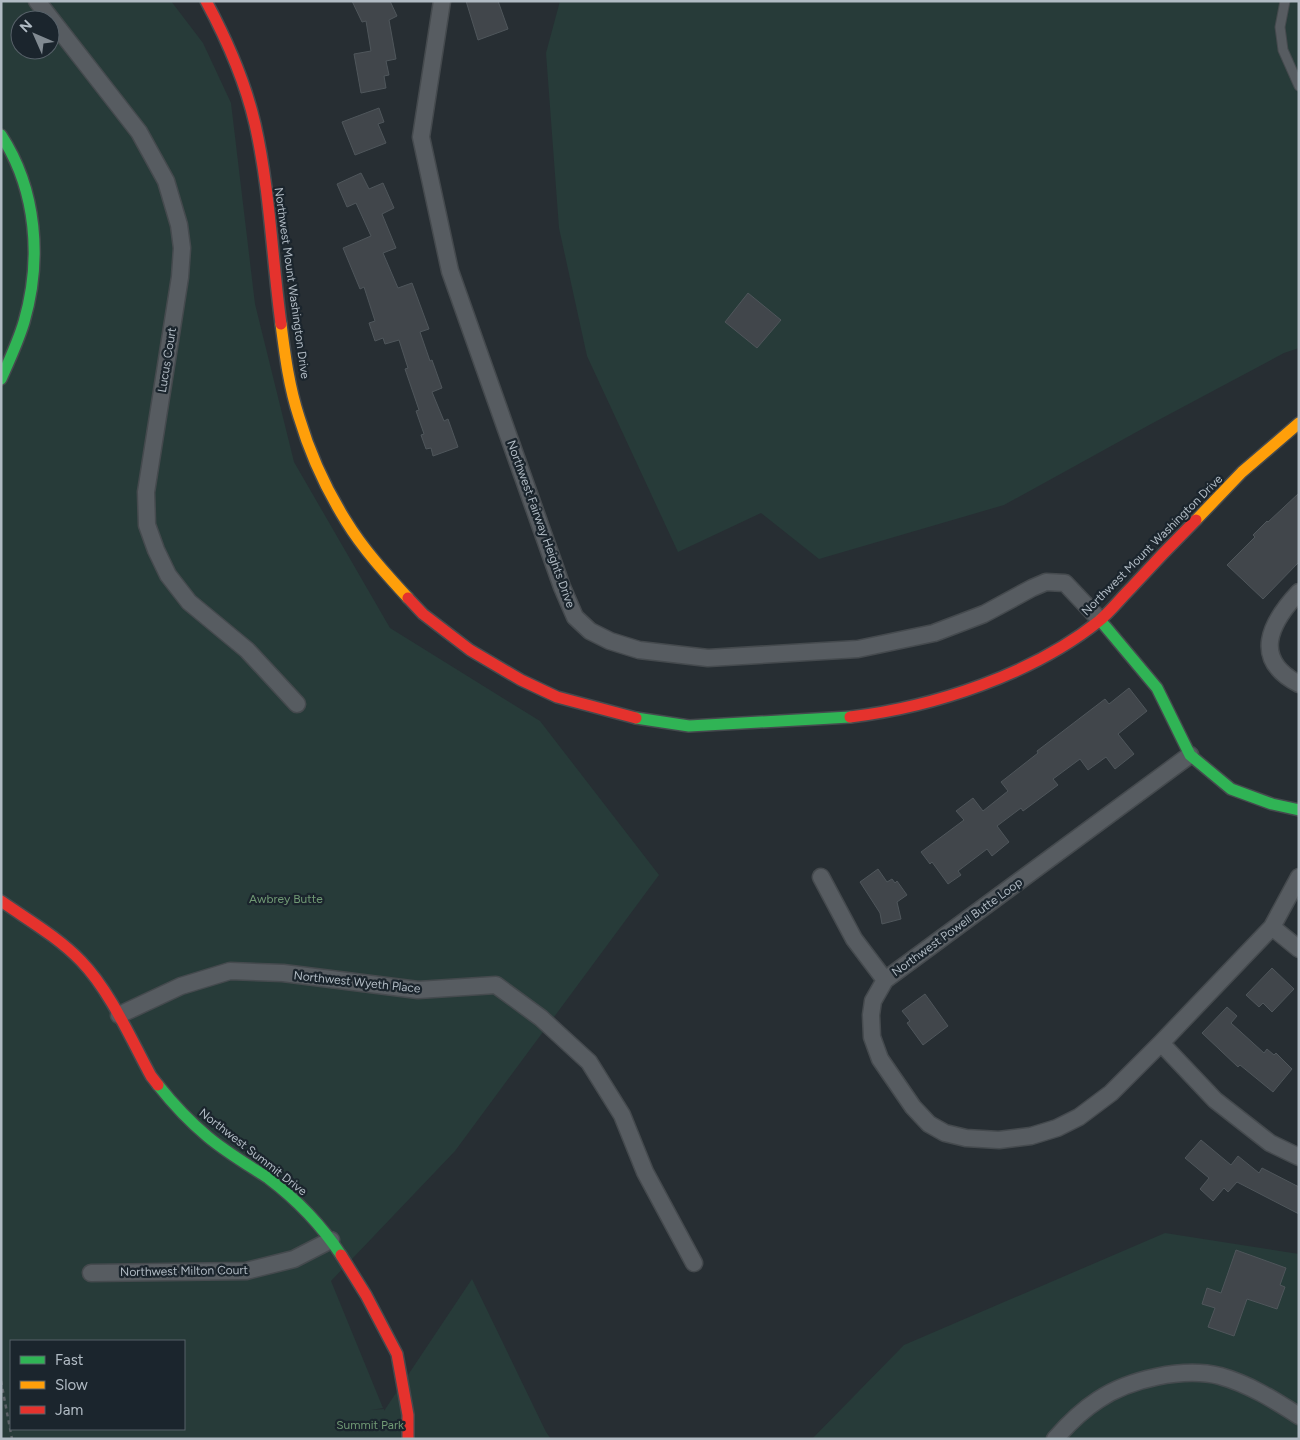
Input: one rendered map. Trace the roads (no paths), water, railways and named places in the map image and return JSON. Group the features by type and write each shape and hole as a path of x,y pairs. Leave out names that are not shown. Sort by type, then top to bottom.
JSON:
{"main road":[{"name":"Northwest Mount Washington Drive","path":"206,1 224,34 242,80 255,124 269,213 287,367 298,416 318,470 346,522 382,570 423,614 470,650 521,680 557,697 624,715 689,726 852,717 908,708 962,692 1010,673 1062,648 1100,620 1242,472 1299,423"},
{"path":"1,135 15,157 29,200 34,240 34,263 28,305 14,349 1,379"},
{"path":"1100,620 1157,688 1190,755 1231,790 1272,804 1299,810"},
{"name":"Northwest Summit Drive","path":"1,901 62,943 82,962 102,987 151,1076 174,1106 209,1138 277,1186 304,1209 331,1240 366,1295 397,1354 408,1415 408,1439"}],"street":[{"name":"Lucus Court","path":"37,1 139,132 166,181 179,224 182,248 180,277 146,492 147,525 156,550 168,576 189,602 247,650 297,704"},
{"name":"Northwest Fairway Heights Drive","path":"442,1 421,137 450,271 562,587 575,617 590,631 610,641 638,650 708,658 858,649 934,633 984,614 1046,582 1065,583 1100,620"},
{"path":"1299,592 1276,621 1269,638 1270,653 1276,666 1288,678 1299,684"},
{"name":"Northwest Powell Butte Loop","path":"1190,755 885,980 873,1001 871,1015 872,1037 880,1058 913,1107 929,1124 945,1133 966,1138 999,1140 1031,1136 1057,1128 1079,1117 1111,1093 1272,927 1299,877"},
{"path":"821,877 854,939 885,980"},
{"path":"1272,927 1299,949"},
{"name":"Northwest Wyeth Place","path":"119,1015 181,986 230,971 283,973 418,990 496,985 541,1018 589,1062 622,1115 645,1172 694,1263"},
{"path":"1161,1043 1215,1100 1270,1143 1299,1157"},
{"name":"Northwest Milton Court","path":"91,1273 246,1272 294,1259 331,1240"},
{"path":"1055,1439 1074,1418 1099,1399 1132,1383 1157,1377 1188,1373 1219,1376 1247,1385 1299,1416"}],"lane":[{"path":"1284,1 1280,27 1283,50 1299,86"}],"park label":[{"name":"Awbrey Butte","path":"286,899"},
{"name":"Summit Park","path":"370,1425"}]}
